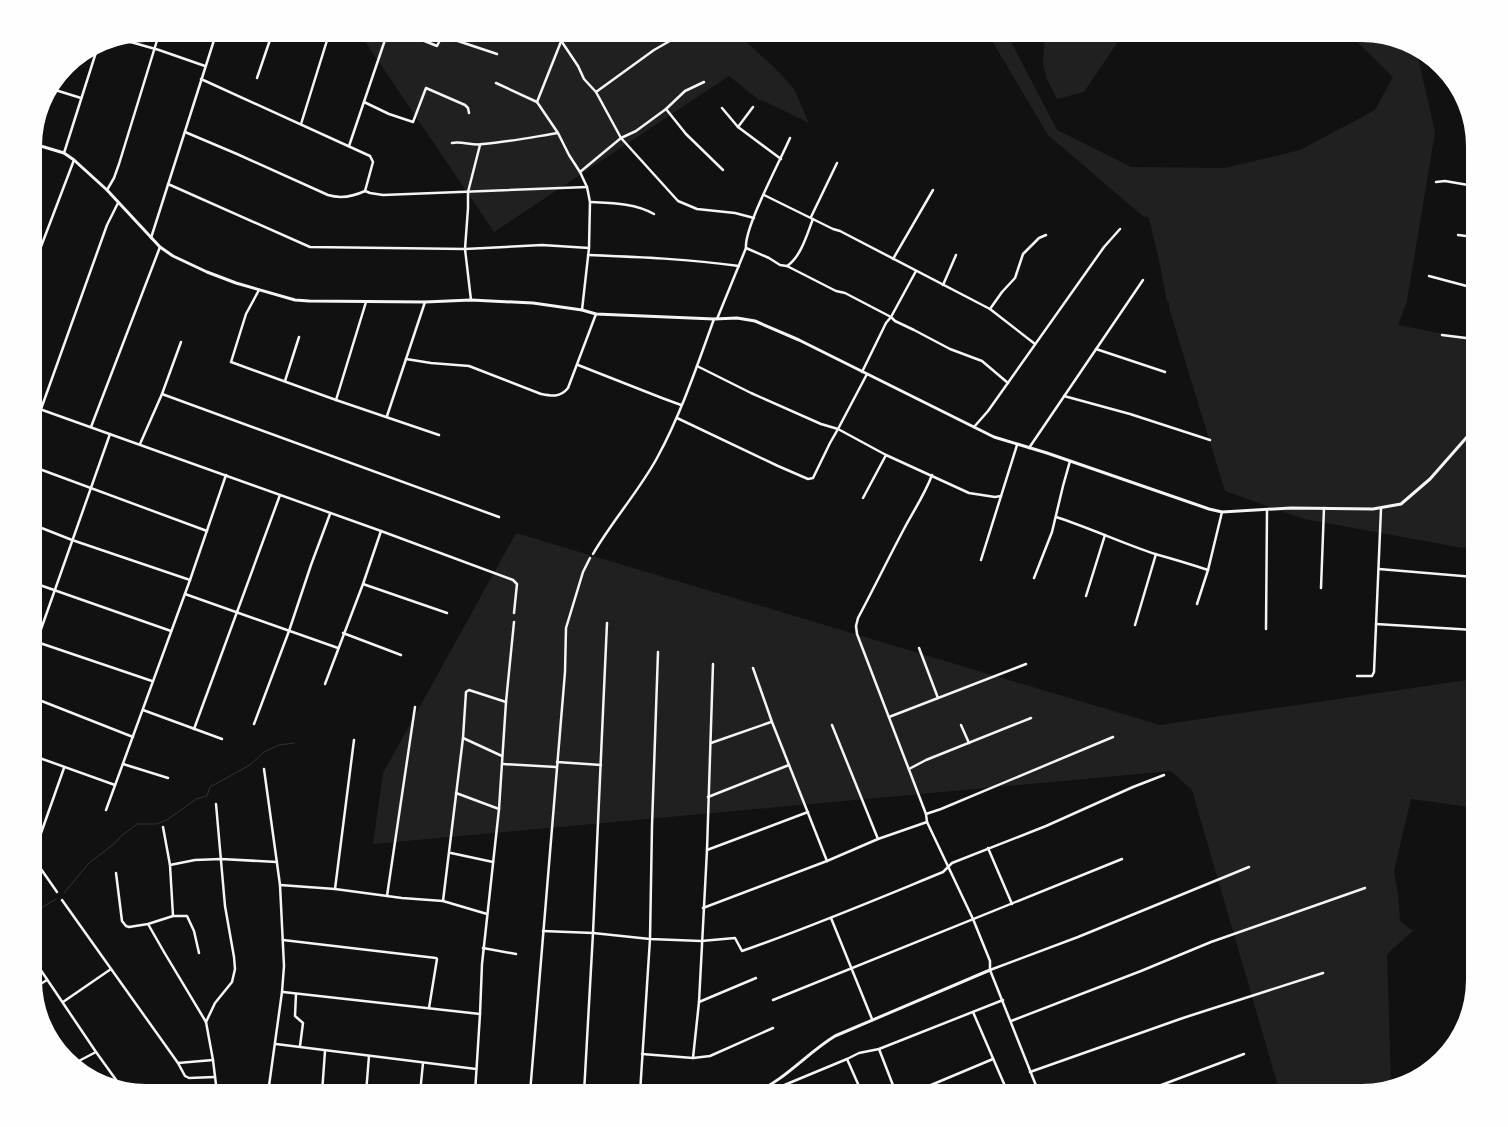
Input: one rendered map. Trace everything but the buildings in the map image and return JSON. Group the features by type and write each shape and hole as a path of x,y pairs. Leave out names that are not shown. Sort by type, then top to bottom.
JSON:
{"street":[{"path":"107,190 119,164 157,42"},
{"path":"151,238 213,42"},
{"path":"257,78 269,42"},
{"path":"301,124 327,42"},
{"path":"349,146 384,42"},
{"path":"428,42 438,46 440,42"},
{"path":"463,42 497,54"},
{"path":"562,42 584,79 596,92 621,138 678,201 697,209 735,213 754,218"},
{"path":"537,102 562,42"},
{"path":"596,92 668,42"},
{"path":"134,43 205,66"},
{"path":"64,153 95,56"},
{"path":"201,79 370,156 373,162 365,191"},
{"path":"580,172 621,138 636,131 666,109 686,91 704,82"},
{"path":"496,83 537,102 558,133 580,172 586,187 590,202 589,248 582,310"},
{"path":"364,102 389,114 413,122 426,88 465,105 469,113"},
{"path":"59,91 81,98"},
{"path":"738,127 754,107"},
{"path":"722,108 738,127 781,159"},
{"path":"666,109 686,134 723,170"},
{"path":"186,132 336,198 350,197 365,191 383,195 586,187"},
{"path":"452,143 480,145 558,133"},
{"path":"593,554 603,536 657,458 677,418 746,248 746,238 754,218 790,138"},
{"path":"471,300 464,249 468,192 480,145"},
{"path":"43,147 64,153 74,160 107,190 160,247 184,262 236,283 294,300 366,302 471,300 533,303 582,310 596,314 716,319 737,318 755,321 799,340 994,437 1070,461 1209,510 1222,512 1324,508 1381,509 1401,504 1430,479 1466,438"},
{"path":"43,241 74,160"},
{"path":"787,266 793,261 800,249 812,218 838,163"},
{"path":"1436,182 1445,181 1466,185"},
{"path":"168,184 310,247 464,249 542,245 589,248"},
{"path":"893,259 933,190"},
{"path":"764,195 840,231 990,309 1035,344"},
{"path":"590,202 632,206 646,209 654,214"},
{"path":"43,403 107,225 118,203"},
{"path":"974,427 988,411 1104,247 1120,229"},
{"path":"990,309 1015,278 1023,254 1040,238 1046,235"},
{"path":"1458,235 1466,236"},
{"path":"91,427 160,247"},
{"path":"746,248 836,291 845,293 950,349 982,361 1008,383"},
{"path":"588,255 652,257 739,266"},
{"path":"942,285 956,256"},
{"path":"862,372 886,323 916,271"},
{"path":"1429,276 1466,286"},
{"path":"1029,448 1144,280"},
{"path":"259,290 246,314 231,362 439,435"},
{"path":"336,400 366,302"},
{"path":"386,416 424,302"},
{"path":"406,359 469,366 541,394 552,396 564,393 568,388 596,314"},
{"path":"1442,335 1466,338"},
{"path":"286,381 299,337"},
{"path":"140,444 162,394 181,342"},
{"path":"1096,349 1165,372"},
{"path":"578,365 682,405"},
{"path":"697,366 751,393 838,430 969,494 1001,496"},
{"path":"677,418 808,480 813,478 867,374"},
{"path":"162,394 499,518"},
{"path":"1064,396 1130,414 1210,440"},
{"path":"43,410 513,580 517,584 514,612"},
{"path":"43,622 110,434"},
{"path":"981,560 1017,445"},
{"path":"863,498 886,455"},
{"path":"1034,578 1056,517 1070,461"},
{"path":"43,470 207,531"},
{"path":"106,810 185,594 226,475"},
{"path":"932,475 928,487 858,618 857,634 926,814 927,822 973,919 990,961 990,970 1035,1084"},
{"path":"194,729 280,495"},
{"path":"1321,588 1324,508"},
{"path":"1357,676 1374,675 1381,509"},
{"path":"1266,629 1267,510"},
{"path":"1197,604 1208,570 1222,512"},
{"path":"254,724 289,632 330,514"},
{"path":"1056,517 1156,554 1208,570"},
{"path":"43,529 190,580"},
{"path":"324,684 363,584 381,531"},
{"path":"1086,596 1105,535"},
{"path":"1135,625 1156,554"},
{"path":"531,1084 565,672 566,628 580,580 590,558"},
{"path":"1378,569 1466,575"},
{"path":"363,584 447,613"},
{"path":"43,586 171,631"},
{"path":"185,594 338,648"},
{"path":"475,1084 483,948 499,809 506,702 514,622"},
{"path":"585,1084 607,623"},
{"path":"1376,624 1466,630"},
{"path":"343,633 401,655"},
{"path":"43,645 152,681"},
{"path":"919,648 938,698"},
{"path":"640,1084 650,939 658,652"},
{"path":"694,1058 707,850 714,664"},
{"path":"889,717 1026,664"},
{"path":"753,668 772,722 827,861"},
{"path":"443,901 467,690 506,702"},
{"path":"43,702 133,737"},
{"path":"388,896 414,707"},
{"path":"143,710 222,739"},
{"path":"909,769 926,760 1032,718"},
{"path":"711,742 772,722"},
{"path":"832,725 878,839"},
{"path":"962,725 969,743"},
{"path":"926,814 1113,737"},
{"path":"463,738 502,756"},
{"path":"334,889 354,740"},
{"path":"43,760 115,785"},
{"path":"557,762 601,765"},
{"path":"123,764 168,778"},
{"path":"502,764 556,767"},
{"path":"708,797 789,765"},
{"path":"43,828 64,768"},
{"path":"264,769 280,885 284,966 276,1044 269,1084"},
{"path":"543,930 650,939 702,941 735,938 742,951 781,938 943,872 952,863 1046,826 1133,786 1164,775"},
{"path":"456,793 499,809"},
{"path":"206,1022 215,1003 232,982 235,969 225,906 216,804"},
{"path":"707,850 808,812"},
{"path":"704,908 827,861 878,839 927,822"},
{"path":"163,827 170,865 173,916"},
{"path":"988,848 1012,904"},
{"path":"450,852 493,862"},
{"path":"170,865 195,860 221,859 277,862"},
{"path":"773,1000 1122,859"},
{"path":"773,1084 834,1036 990,970 1250,868"},
{"path":"43,872 57,892"},
{"path":"116,873 122,921 127,927 185,915 188,917 194,931 199,953"},
{"path":"280,885 443,901 487,914"},
{"path":"1010,1021 1211,942 1365,888"},
{"path":"62,900 187,1077 215,1077"},
{"path":"831,918 872,1019"},
{"path":"148,924 206,1022 216,1084"},
{"path":"283,940 436,958 429,1008"},
{"path":"483,948 516,954"},
{"path":"63,1002 111,969"},
{"path":"1030,1072 1183,1018 1323,973"},
{"path":"43,974 116,1080"},
{"path":"699,1002 756,978"},
{"path":"43,982 47,980"},
{"path":"282,992 480,1014"},
{"path":"296,994 295,1016 303,1023 300,1046"},
{"path":"787,1084 859,1053 879,1050 1003,1000"},
{"path":"973,1012 1004,1084"},
{"path":"642,1054 694,1058 710,1056 773,1028"},
{"path":"276,1044 476,1070"},
{"path":"879,1050 892,1084"},
{"path":"323,1084 325,1051"},
{"path":"80,1060 96,1052"},
{"path":"1165,1084 1244,1054"},
{"path":"367,1084 369,1056"},
{"path":"847,1059 858,1084"},
{"path":"178,1063 213,1060"},
{"path":"934,1084 993,1060"},
{"path":"421,1084 423,1063"}],"shaded area":[{"path":"365,42 746,42 777,70 794,89 809,123 759,100 729,76 494,232"},
{"path":"993,42 1011,42 1057,130 1131,167 1225,168 1300,150 1375,110 1393,77 1357,42 1375,43 1395,48 1419,60 1435,132 1407,301 1398,325 1466,338 1466,549 1304,519 1225,491 1169,308 1169,302 1167,302 1148,216 1144,217 1048,135"},
{"path":"1044,42 1118,42 1084,92 1057,99 1047,79 1043,64"},
{"path":"516,533 1160,725 1466,680 1466,806 1411,799 1394,871 1400,921 1413,931 1387,954 1391,1080 1368,1084 1277,1084 1192,790 1171,771 373,844 383,773"}],"waterway":[{"path":"64,893 89,863 137,824 156,824 167,820 196,799 207,796 210,787 250,765 264,752 279,745 294,743"},
{"path":"43,907 56,899"}]}
